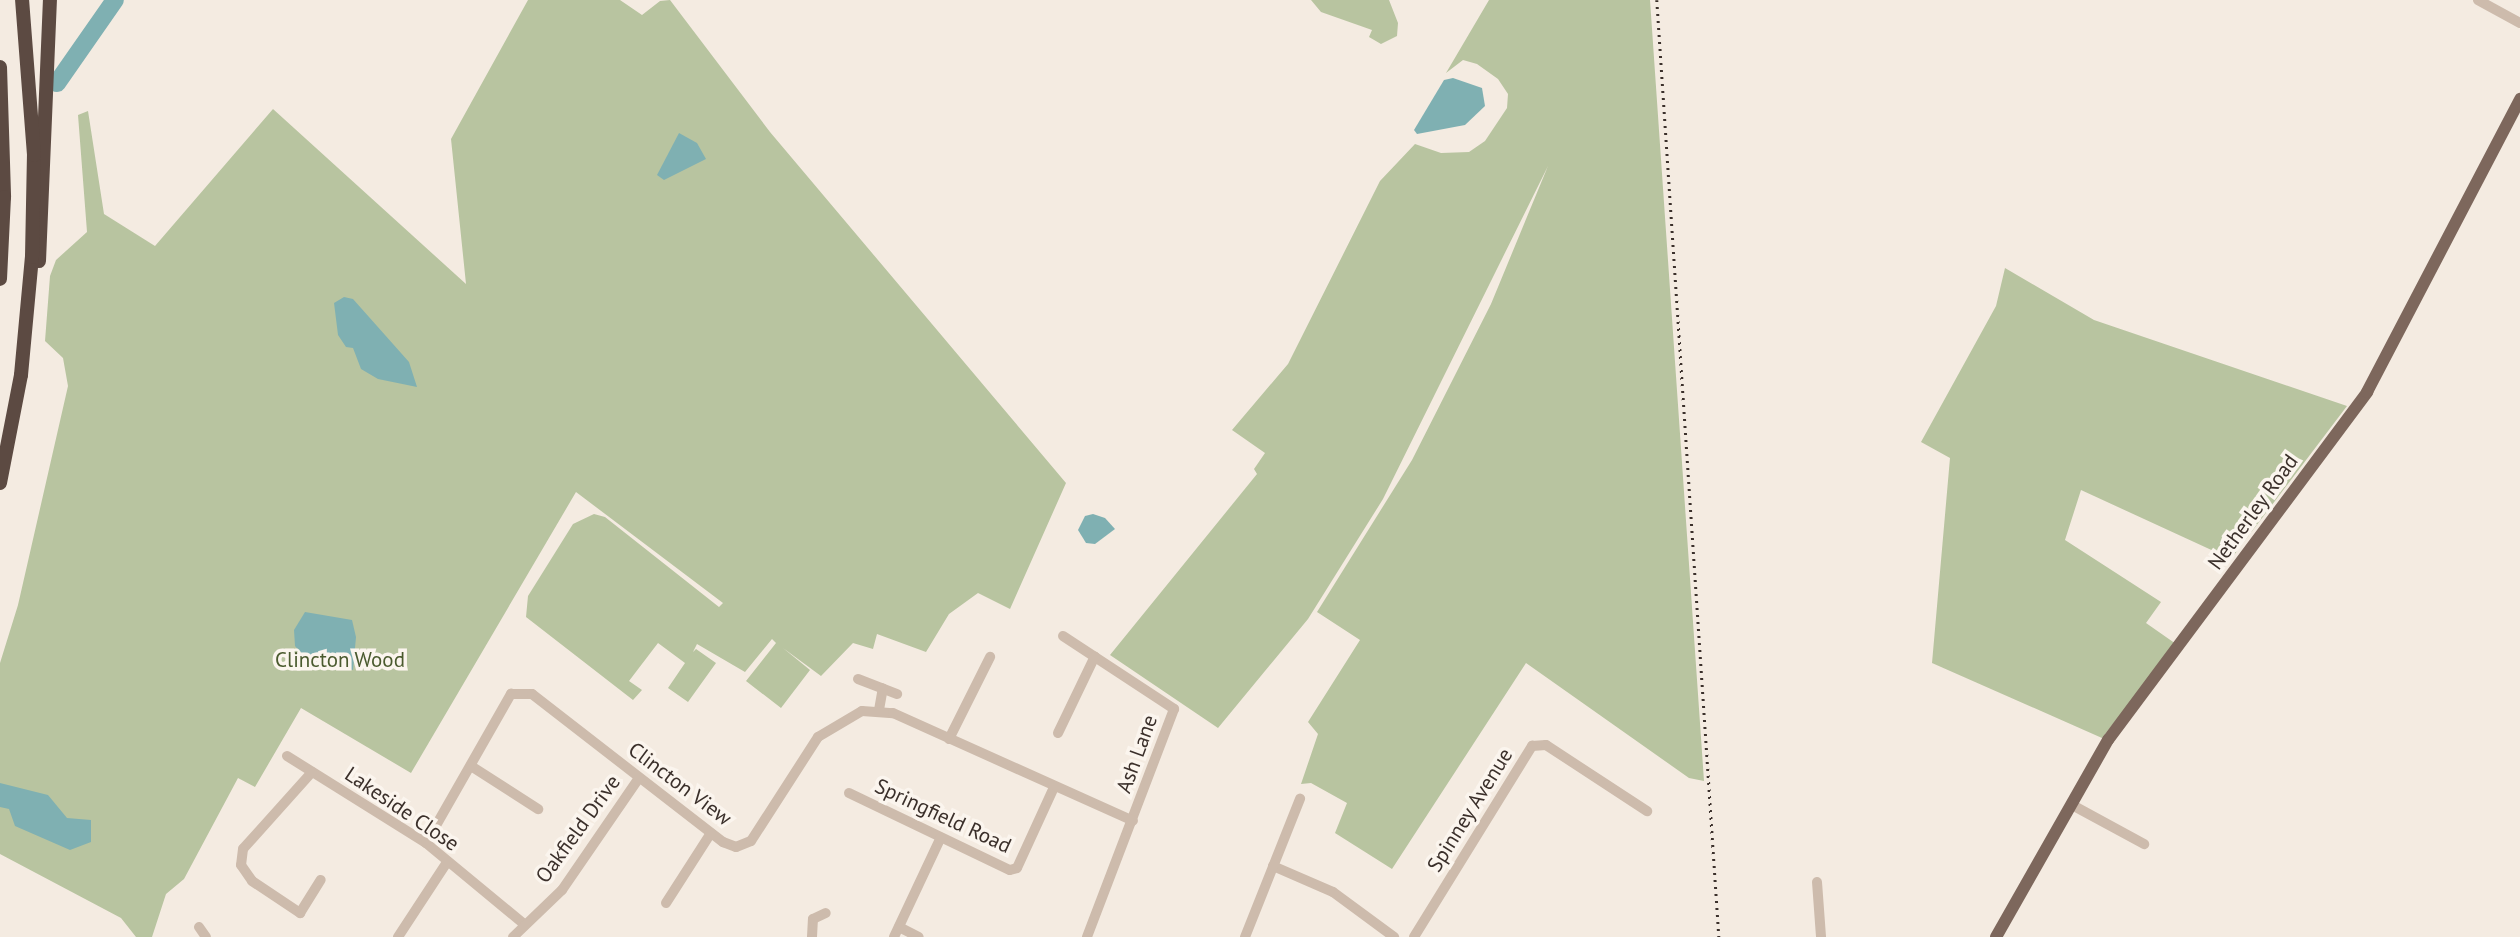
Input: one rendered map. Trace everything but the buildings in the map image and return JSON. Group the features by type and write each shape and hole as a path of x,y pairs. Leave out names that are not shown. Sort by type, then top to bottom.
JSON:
{"highway":[{"path":"23,0 34,155 27,328"},
{"path":"0,483 43,242 50,0"},
{"path":"0,67 4,197 0,279"}],"main road":[{"name":"Netherley Road","path":"1996,937 2074,806 2108,740 2367,392 2520,99"}],"street":[{"path":"2478,0 2520,23"},
{"name":"Ash Lane","path":"1063,636 1174,709 1087,937"},
{"path":"1058,733 1095,656"},
{"path":"949,739 990,657"},
{"path":"858,679 897,694"},
{"path":"883,688 879,710 1133,821"},
{"name":"Clincton View","path":"426,843 511,694 532,695 711,833 736,847 751,841 818,737 862,711 879,710"},
{"name":"Spinney Avenue","path":"1414,937 1532,746 1546,745 1647,811"},
{"name":"Lakeside Close","path":"287,755 426,843 520,932"},
{"path":"471,766 538,808"},
{"path":"312,772 243,849 241,865 252,881 300,913 321,880"},
{"name":"Oakfield Drive","path":"520,932 562,890 639,778"},
{"name":"Springfield Road","path":"849,793 1010,870 1017,868 1054,787"},
{"path":"1245,937 1300,799"},
{"path":"2074,806 2144,844"},
{"path":"666,903 711,833"},
{"path":"919,937 896,932 941,837"},
{"path":"398,937 447,862"},
{"path":"1273,866 1334,892 1394,937"},
{"path":"1817,882 1821,937"},
{"path":"812,937 813,919 826,914"}],"green space":[{"name":"Clincton Wood","path":"528,0 620,0 642,15 660,1 670,0 770,132 1066,483 1010,609 978,593 949,614 926,652 877,634 873,649 853,643 821,676 783,648 810,670 781,708 746,681 776,643 772,639 745,672 697,644 693,652 696,649 716,663 688,702 668,688 685,663 658,643 629,681 642,690 633,700 526,617 528,596 573,524 594,514 605,517 719,607 723,603 576,492 411,773 301,708 255,787 238,778 184,879 166,894 152,937 136,937 121,918 0,854 0,663 18,605 68,386 63,358 45,341 50,276 56,260 87,232 78,115 88,111 104,214 155,246 273,109 466,284 451,139"},
{"path":"1311,0 1389,0 1398,23 1397,36 1381,44 1369,37 1372,30 1321,12"},
{"path":"1489,0 1650,0 1704,781 1689,778 1526,663 1392,869 1335,833 1347,803 1311,783 1301,784 1318,734 1308,722 1360,640 1317,612 1412,460 1491,304 1548,166 1383,499 1308,619 1218,728 1110,655 1257,474 1254,469 1265,453 1232,430 1288,364 1380,181 1415,144 1441,153 1469,152 1485,141 1507,108 1508,94 1498,79 1477,64 1463,60 1446,73"},
{"path":"2005,268 2094,320 2347,406 2231,559 2081,490 2065,540 2161,602 2146,623 2176,644 2102,738 1932,663 1950,458 1921,442 1996,306"}],"water":[{"path":"1453,78 1482,88 1485,106 1465,125 1417,134 1414,130 1444,80"},
{"path":"679,133 697,143 706,159 664,180 657,175"},
{"path":"344,297 353,299 409,362 417,387 378,379 361,369 353,348 346,347 338,335 334,303"},
{"path":"1093,514 1105,518 1115,529 1095,544 1086,543 1078,530 1085,516"},
{"path":"305,612 352,620 356,637 353,670 303,655 295,646 294,630"},
{"path":"0,783 48,795 67,818 91,820 91,842 70,850 15,826 9,809 0,807"}],"waterway":[{"path":"57,83 115,0"}],"railway":[{"path":"1657,0 1719,937"}]}
